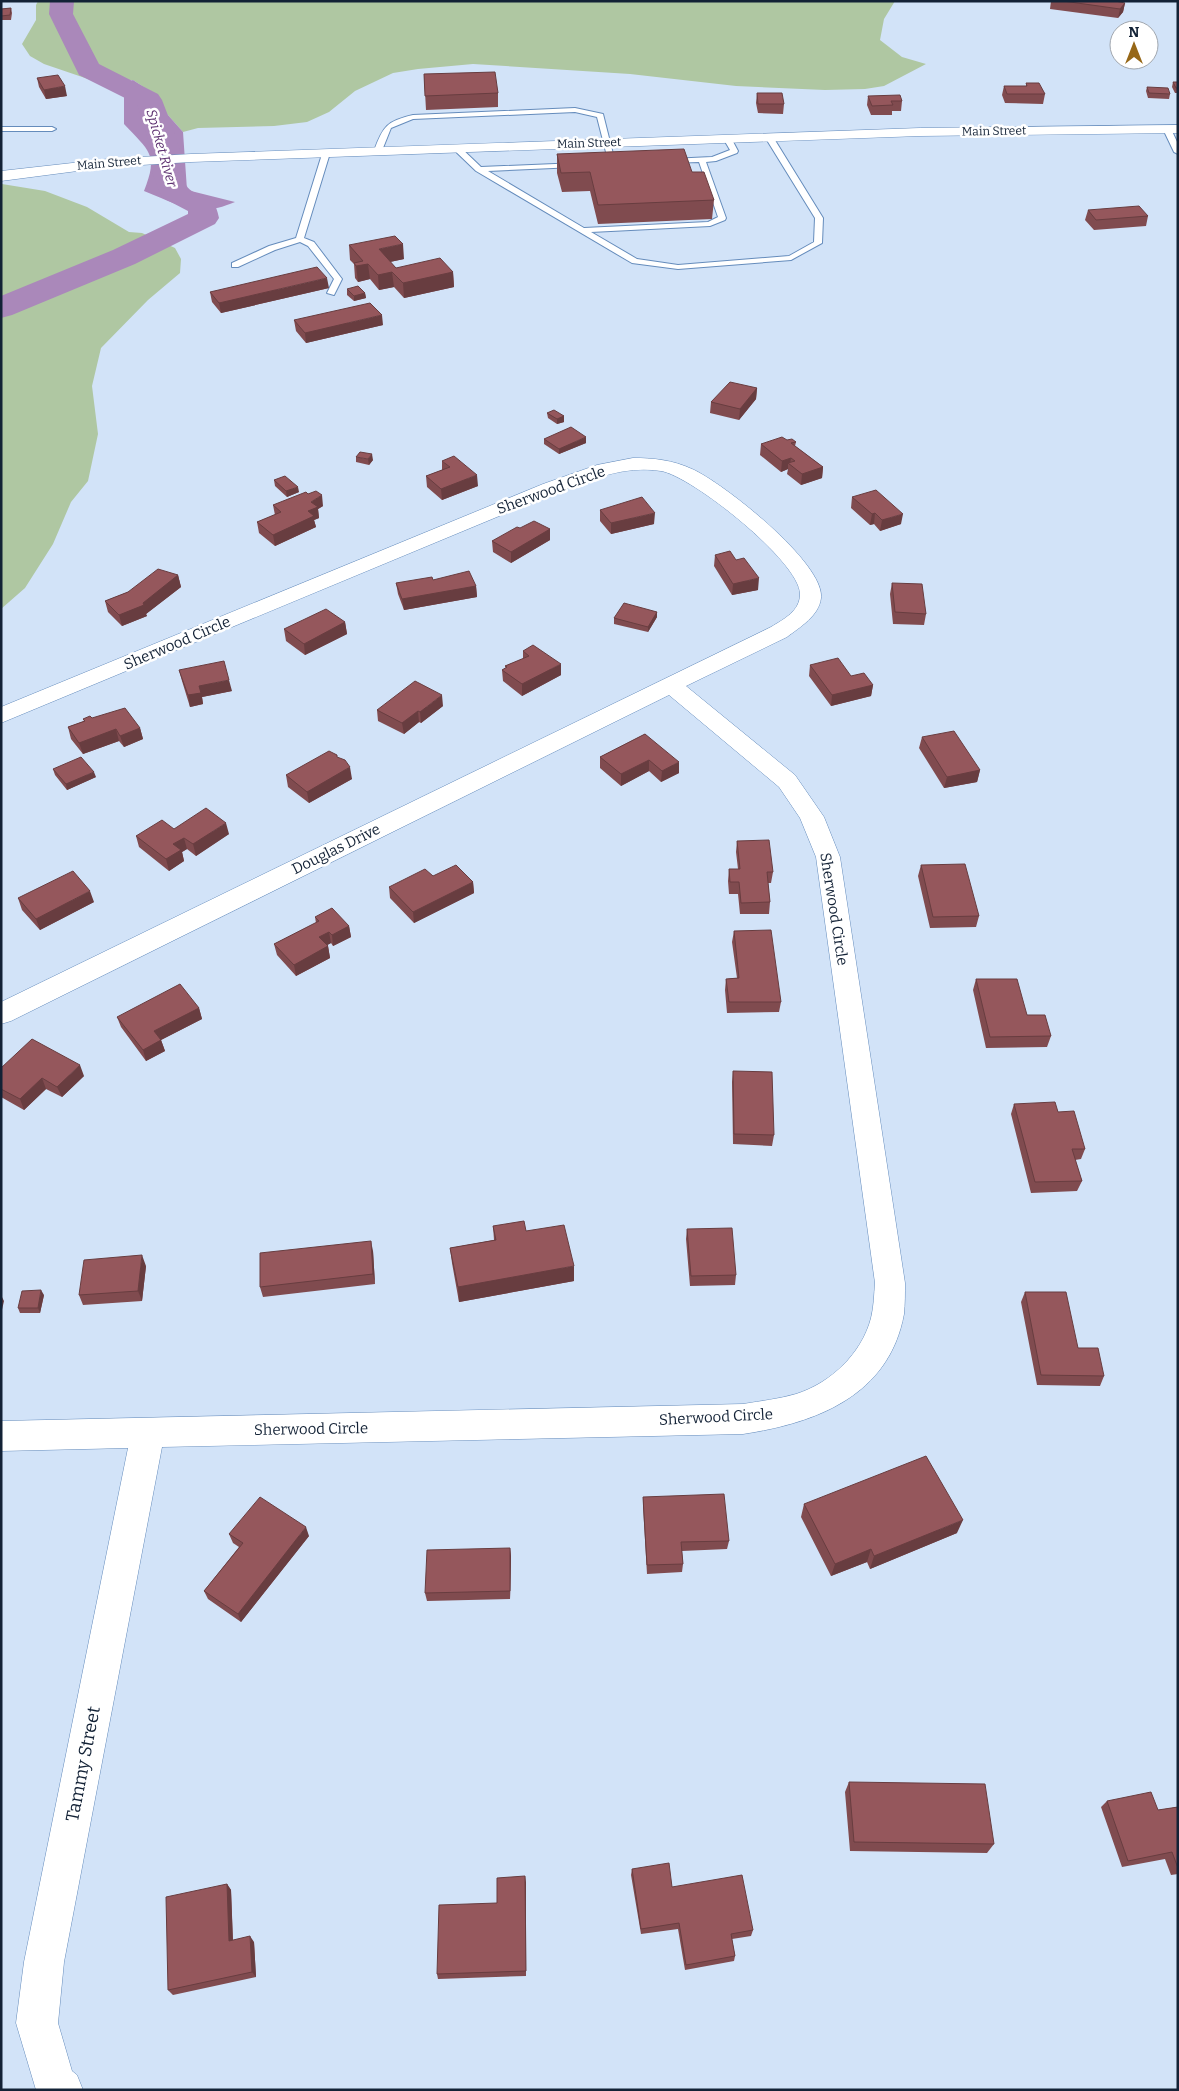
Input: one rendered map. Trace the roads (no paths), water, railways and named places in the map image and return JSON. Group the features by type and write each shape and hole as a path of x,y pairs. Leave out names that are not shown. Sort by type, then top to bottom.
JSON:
{"street":[{"name":"Main Street","path":"1,176 73,166 191,158 727,138 940,132 1172,129"},
{"name":"Sherwood Circle","path":"1,716 550,488 590,474 635,464 659,464 681,470 698,479 728,501 775,543 806,577 810,589 807,608 796,621 779,632 671,685 712,721 788,781 812,817 828,857 890,1284 887,1318 875,1350 853,1379 820,1400 783,1413 743,1419 1,1436"},
{"name":"Douglas Drive","path":"1,1014 671,685"},
{"name":"Tammy Street","path":"62,2090 55,2084 36,2024 44,1962 148,1433"}],"lane":[{"path":"378,151 386,128 393,122 413,117 575,110 600,116 613,164"},
{"path":"1,129 52,129"},
{"path":"1172,129 1178,152"},
{"path":"456,148 479,169 635,261 678,267 791,258 818,243 819,218 770,137"},
{"path":"662,162 713,160 734,151 727,138"},
{"path":"300,239 326,153"},
{"path":"583,230 710,224 722,218 702,160"},
{"path":"603,164 622,163"},
{"path":"479,169 584,165"},
{"path":"235,265 272,248 300,239 311,244 338,279 332,293"}],"water":[{"path":"133,80 151,92 159,105 183,132 187,190 235,202 210,209 189,208 144,191 151,169 149,154 124,124 124,94 114,87"}],"waterway":[{"name":"Spicket River","path":"1,308 124,257 204,218 202,206 175,193 167,175 165,149 149,100 88,69 61,14 62,1"}]}
